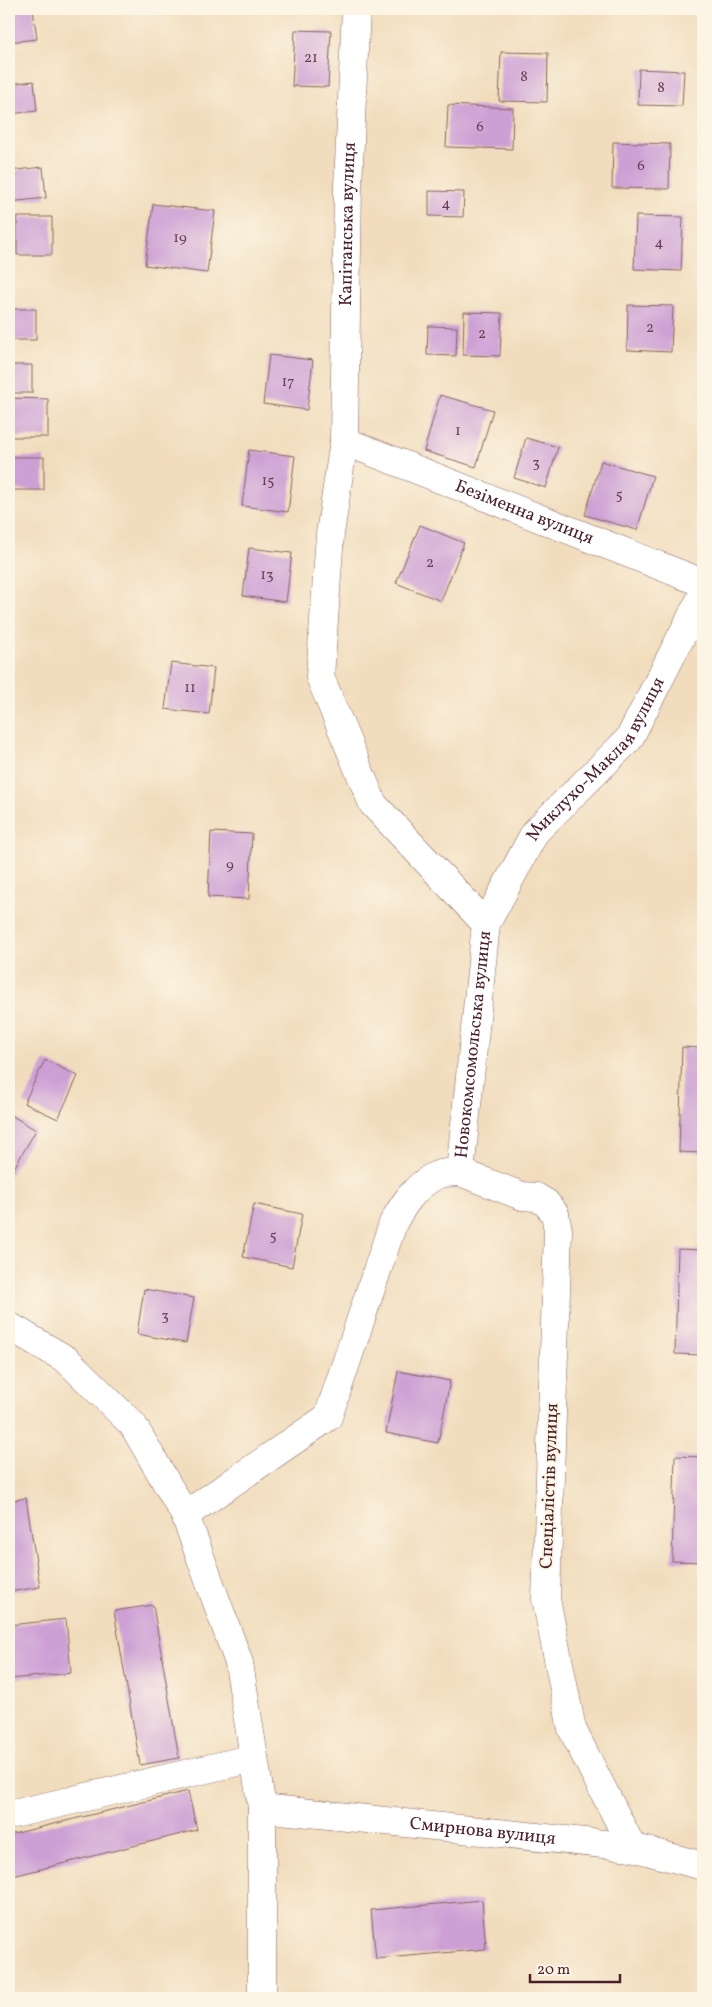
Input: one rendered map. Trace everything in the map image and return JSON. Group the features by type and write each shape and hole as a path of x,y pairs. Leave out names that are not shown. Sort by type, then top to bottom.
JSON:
{"street":[{"name":"Капітанська вулиця","path":"344,441 348,186 356,9"},
{"name":"Безіменна вулиця","path":"344,441 703,583"},
{"name":"Новокомсомольська вулиця","path":"185,1515 328,1417 393,1223 405,1201 422,1184 439,1174 460,1172 486,924 373,804 320,677 330,534 344,441"},
{"name":"Миклухо-Маклая вулиця","path":"486,924 535,832 628,739 703,594"},
{"name":"Спеціалістів вулиця","path":"460,1172 522,1196 536,1197 546,1203 555,1214 558,1230 546,1599 572,1729 632,1847"},
{"path":"9,1326 67,1360 132,1425 185,1515 240,1663 262,1808 262,1998"},
{"path":"9,1815 254,1758"},
{"name":"Смирнова вулиця","path":"262,1808 632,1847 703,1866"}],"building":[{"path":"9,9 33,9 37,39 9,42"},
{"path":"295,30 331,31 328,87 292,86"},
{"path":"501,52 548,53 547,102 499,101"},
{"path":"639,69 684,71 682,106 638,105"},
{"path":"34,81 37,111 9,114 9,84"},
{"path":"448,105 513,108 512,149 446,147"},
{"path":"613,142 670,144 669,189 612,188"},
{"path":"43,167 46,198 9,202 9,171"},
{"path":"429,191 464,192 463,217 429,216"},
{"path":"153,204 215,211 207,273 145,265"},
{"path":"636,216 683,217 681,271 634,269"},
{"path":"17,217 52,217 52,255 17,255"},
{"path":"628,305 673,306 671,352 627,350"},
{"path":"9,309 36,309 36,340 9,340"},
{"path":"464,312 502,313 500,356 463,355"},
{"path":"428,326 457,327 456,356 427,355"},
{"path":"269,355 313,360 307,410 263,404"},
{"path":"9,365 32,365 32,393 9,393"},
{"path":"440,395 493,410 476,467 424,451"},
{"path":"9,398 48,399 48,437 9,437"},
{"path":"526,438 558,447 546,488 514,478"},
{"path":"249,450 295,456 288,512 242,506"},
{"path":"9,457 44,457 44,490 9,490"},
{"path":"601,461 653,476 637,530 585,515"},
{"path":"420,525 464,543 441,601 396,583"},
{"path":"249,548 292,553 286,602 243,596"},
{"path":"171,663 214,668 209,714 165,709"},
{"path":"211,832 252,834 249,899 208,897"},
{"path":"682,1047 703,1048 703,1153 679,1152"},
{"path":"45,1060 78,1076 58,1119 24,1103"},
{"path":"9,1114 36,1130 9,1177"},
{"path":"254,1204 302,1214 292,1267 243,1257"},
{"path":"678,1249 703,1250 703,1355 675,1354"},
{"path":"144,1289 194,1298 186,1343 137,1334"},
{"path":"398,1371 450,1381 438,1443 386,1433"},
{"path":"675,1456 703,1457 703,1562 672,1561"},
{"path":"26,1498 40,1587 9,1592 9,1501"},
{"path":"153,1605 179,1758 140,1765 114,1611"},
{"path":"66,1619 71,1673 9,1679 9,1625"},
{"path":"188,1791 197,1830 9,1877 9,1835"},
{"path":"482,1900 486,1949 376,1959 371,1910"},
{"path":"9,1979 15,1998 9,1998"}]}
